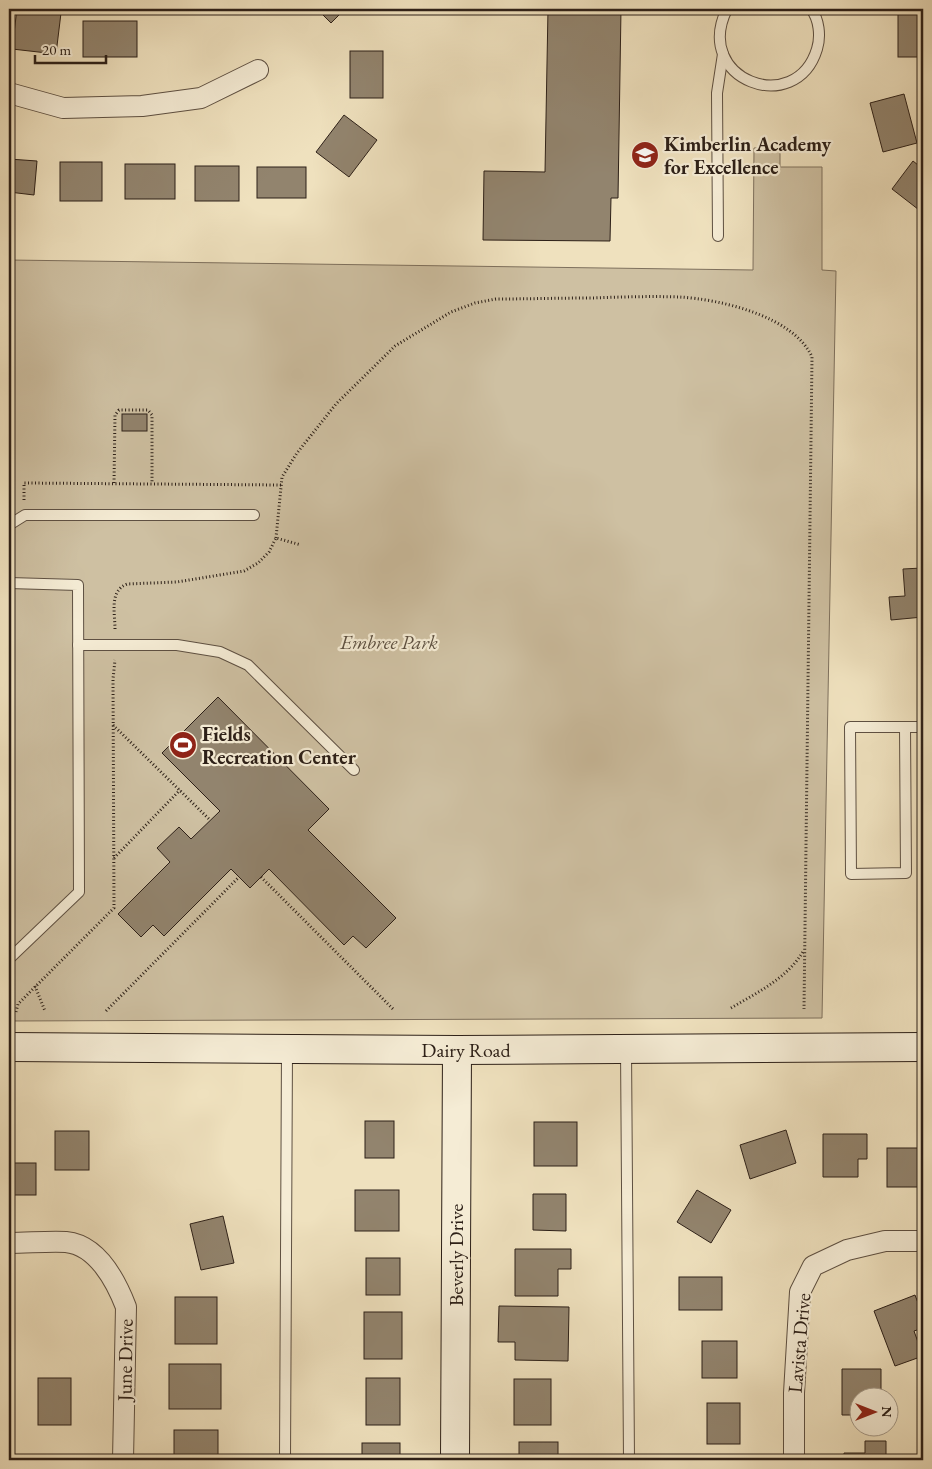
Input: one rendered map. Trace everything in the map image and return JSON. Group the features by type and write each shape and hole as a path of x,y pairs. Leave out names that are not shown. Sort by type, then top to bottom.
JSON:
{"street":[{"path":"9,93 63,108 142,106 201,98 258,70"},
{"name":"Dairy Road","path":"9,1048 457,1050 923,1047"},
{"name":"Beverly Drive","path":"455,1460 457,1050"},
{"name":"Lavista Drive","path":"794,1460 794,1392 800,1292 813,1266 847,1250 884,1241 923,1241"},
{"name":"June Drive","path":"9,1243 68,1242 89,1250 119,1288 126,1307 123,1460"}],"lane":[{"path":"728,9 722,21 719,37 723,54 731,68 743,79 758,85 775,86 790,81 804,72 814,59 818,44 818,27 812,10"},
{"path":"718,236 717,93 723,54"},
{"path":"9,525 25,515 254,515"},
{"path":"9,583 78,585 79,892 9,959"},
{"path":"78,646 177,645 220,652 248,665 354,770"},
{"path":"905,726 906,873 852,874 850,727 905,726 923,726"},
{"path":"285,1460 287,1049"},
{"path":"626,1049 630,1460"}],"path":[{"path":"16,1012 18,1004 114,908 113,679 115,596 123,585 177,582 244,571 258,563 269,552 276,538 282,477 297,454 336,404 388,352 451,312 475,303 496,299 680,297 714,302 750,311 779,324 798,336 808,348 812,357 804,1009"},
{"path":"114,483 115,415 116,411 119,410 148,410 152,415 152,483"},
{"path":"24,502 24,483 281,485"},
{"path":"276,538 301,545"},
{"path":"113,725 210,820"},
{"path":"114,859 180,790"},
{"path":"106,1011 239,877"},
{"path":"261,877 393,1009"},
{"path":"731,1008 769,986 789,970 805,949"},
{"path":"35,986 45,1011"}],"green space":[{"name":"Embree Park","path":"754,148 780,148 780,167 822,167 822,270 836,271 822,1018 9,1021 9,260 753,270"}],"building":[{"path":"17,9 61,13 56,54 12,49"},
{"path":"317,9 345,9 331,23"},
{"path":"548,9 621,9 618,198 611,198 610,241 483,240 484,171 545,172"},
{"path":"898,9 923,9 923,57 898,57"},
{"path":"83,21 137,21 137,57 83,57"},
{"path":"350,51 383,51 383,98 350,98"},
{"path":"904,94 917,143 883,152 870,103"},
{"path":"344,115 377,140 349,177 316,152"},
{"path":"9,159 37,161 34,195 9,192"},
{"path":"913,161 923,169 923,213 892,189"},
{"path":"60,162 102,162 102,201 60,201"},
{"path":"125,164 175,164 175,199 125,199"},
{"path":"195,166 239,166 239,201 195,201"},
{"path":"257,167 306,167 306,198 257,198"},
{"path":"122,414 147,414 147,431 122,431"},
{"path":"922,568 923,617 891,620 889,597 905,596 903,569"},
{"path":"218,697 329,809 308,830 396,918 366,948 353,936 344,945 269,869 250,888 231,869 164,936 153,925 141,937 118,914 170,862 157,848 179,827 191,839 220,811 162,753"},
{"path":"365,1121 394,1121 394,1158 365,1158"},
{"path":"534,1122 577,1122 577,1166 534,1166"},
{"path":"786,1130 796,1163 750,1179 740,1145"},
{"path":"55,1131 89,1131 89,1170 55,1170"},
{"path":"823,1134 867,1134 867,1159 858,1159 858,1177 823,1177"},
{"path":"887,1148 923,1148 923,1187 887,1187"},
{"path":"9,1163 36,1163 36,1195 9,1195"},
{"path":"355,1190 399,1190 399,1231 355,1231"},
{"path":"697,1190 731,1210 711,1243 677,1222"},
{"path":"533,1194 566,1194 566,1231 533,1230"},
{"path":"223,1216 234,1263 201,1270 190,1224"},
{"path":"515,1249 571,1249 571,1269 558,1269 558,1296 515,1296"},
{"path":"366,1258 400,1258 400,1295 366,1295"},
{"path":"679,1277 722,1277 722,1310 679,1310"},
{"path":"915,1295 923,1316 923,1328 914,1331 923,1356 895,1366 874,1311"},
{"path":"175,1297 217,1297 217,1344 175,1344"},
{"path":"499,1306 569,1307 568,1361 515,1360 515,1342 498,1342"},
{"path":"364,1312 402,1312 402,1359 364,1359"},
{"path":"702,1341 737,1341 737,1378 702,1378"},
{"path":"169,1364 221,1364 221,1409 169,1409"},
{"path":"842,1369 881,1369 881,1386 850,1386 850,1415 842,1415"},
{"path":"38,1378 71,1378 71,1425 38,1425"},
{"path":"366,1378 400,1378 400,1425 366,1425"},
{"path":"514,1379 551,1379 551,1425 514,1425"},
{"path":"707,1403 740,1403 740,1444 707,1444"},
{"path":"174,1430 218,1430 218,1460 174,1460"},
{"path":"865,1441 886,1441 886,1460 844,1460 844,1453 865,1453"},
{"path":"519,1442 558,1442 558,1460 519,1460"},
{"path":"362,1443 400,1443 400,1460 362,1460"}],"place":[{"name":"Kimberlin Academy for Excellence","path":"645,155"},
{"name":"Fields Recreation Center","path":"183,745"}]}
